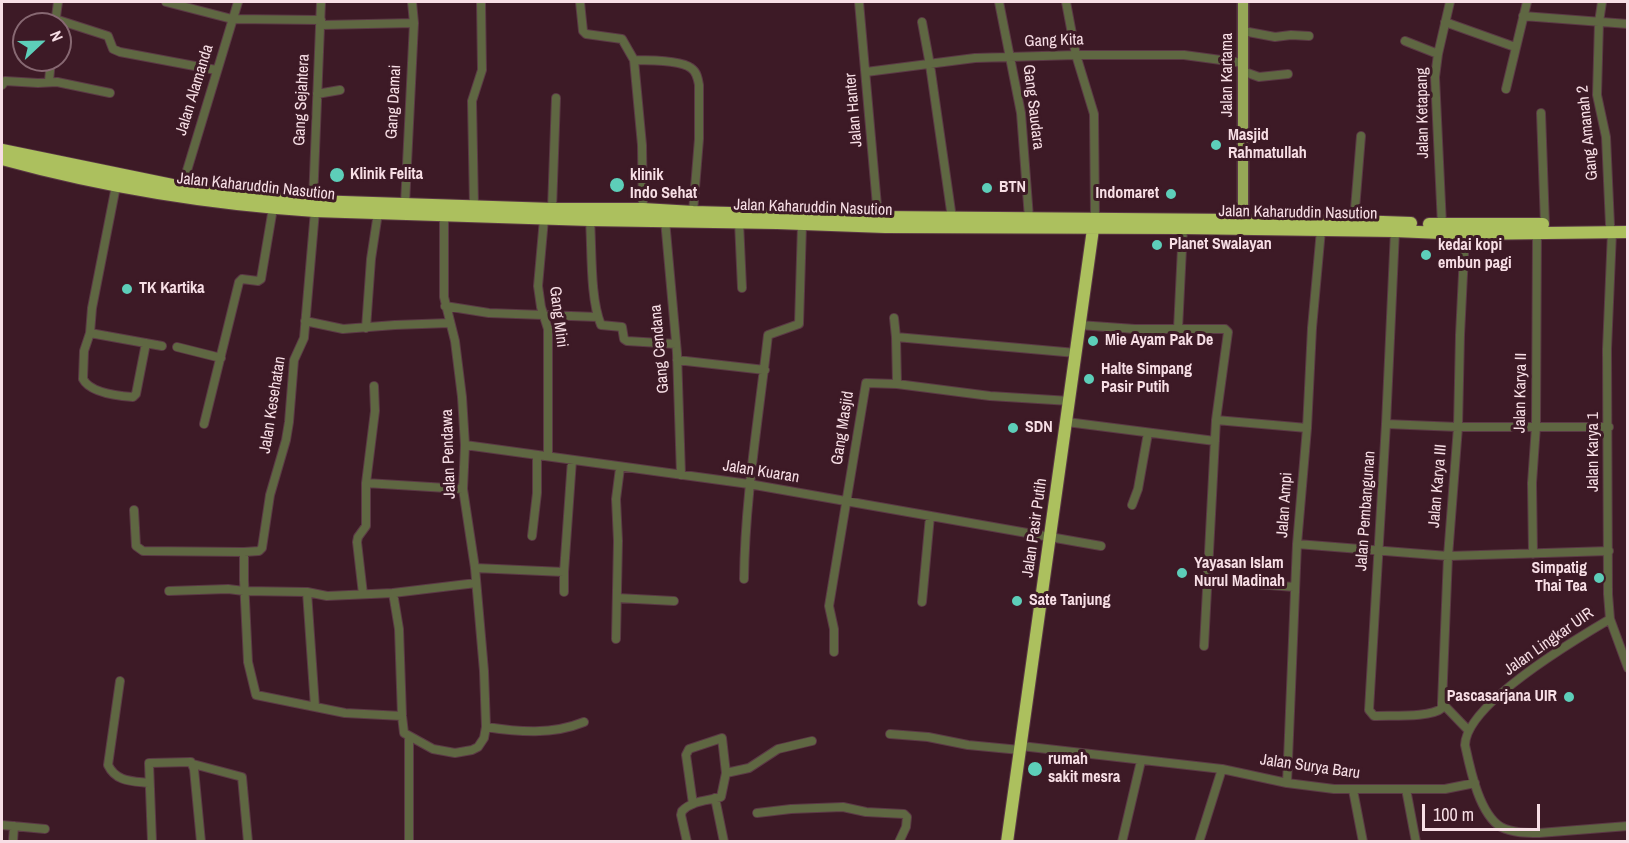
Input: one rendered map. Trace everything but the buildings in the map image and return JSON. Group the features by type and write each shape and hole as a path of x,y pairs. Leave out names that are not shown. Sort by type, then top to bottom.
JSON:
{"highway":[{"name":"Jalan Kaharuddin Nasution","path":"2,150 182,187 378,213 444,216 693,212 1029,218 1183,228 1466,234 1513,228"},
{"name":"Jalan Kaharuddin Nasution","path":"2,159 116,187 273,208 405,204 474,207 590,220 643,214 665,220 885,227 1243,221 1354,221 1541,229 1611,229 1628,226"},
{"name":"Jalan Pasir Putih","path":"1007,842 1094,223"},
{"name":"Jalan Kaharuddin Nasution","path":"1611,229 1628,232"}],"main road":[{"name":"Jalan Kartama","path":"1243,2 1243,221"}],"street":[{"path":"166,2 232,19 414,22"},
{"name":"Jalan Alamanda","path":"182,187 238,2"},
{"name":"Gang Sejahtera","path":"314,206 321,2"},
{"name":"Gang Damai","path":"405,204 414,22 412,2"},
{"path":"474,207 472,101 482,70 481,2"},
{"path":"580,2 583,31 586,34 622,39 634,60 642,145 643,214"},
{"name":"Jalan Hanter","path":"859,2 878,217"},
{"name":"Gang Saudara","path":"999,2 1021,112 1029,218"},
{"path":"1065,2 1076,55 1094,114 1094,223"},
{"name":"Jalan Ketapang","path":"1442,225 1434,90 1438,54 1450,2"},
{"path":"1506,88 1527,2"},
{"name":"Gang Amanah 2","path":"1602,2 1599,22 1597,95 1606,137 1611,229"},
{"path":"1523,16 1628,24"},
{"path":"922,22 952,218"},
{"path":"1446,22 1515,47"},
{"path":"72,26 108,36 113,49 120,52 216,70"},
{"path":"1243,31 1275,38 1291,35 1309,36"},
{"path":"1405,41 1438,54"},
{"name":"Gang Kita","path":"866,72 975,58 1184,55 1243,67 1259,77 1288,74"},
{"path":"634,60 654,60 688,66 695,71 699,85 699,139 693,212"},
{"path":"49,81 50,72"},
{"path":"2,85 5,81 38,83 49,81 110,93"},
{"path":"317,94 340,90"},
{"name":"Gang Mini","path":"548,456 548,329 543,316 538,286 548,214 555,98"},
{"name":"Jalan Karya II","path":"1533,554 1542,113"},
{"path":"1354,221 1361,136"},
{"path":"118,173 92,308 90,333 84,351 82,379 84,383 90,388 130,397 136,394 146,343"},
{"name":"Jalan Kesehatan","path":"244,552 259,551 264,545 270,495 286,440 294,360 304,338 314,206"},
{"path":"204,424 239,282 242,279 258,281 261,279 273,208"},
{"path":"366,328 371,259 378,213"},
{"name":"Jalan Pendawa","path":"444,216 445,306 455,341 462,397 465,446 463,489 475,568 484,671 486,727"},
{"path":"590,220 598,317 603,326 622,327 624,339 627,341 676,344"},
{"name":"Gang Cendana","path":"665,220 678,360 681,475"},
{"path":"739,222 742,288"},
{"path":"744,579 749,484 768,335 799,324 802,225"},
{"path":"1178,329 1183,228"},
{"name":"Jalan Karya 1","path":"1611,229 1608,349 1610,618 1628,668"},
{"name":"Jalan Ampi","path":"1287,783 1294,587 1321,230"},
{"name":"Jalan Pembangunan","path":"1395,231 1370,713 1374,716 1423,714 1437,712 1442,708 1442,704"},
{"name":"Jalan Karya III","path":"1442,704 1448,556 1458,428 1460,335 1466,234"},
{"path":"445,306 489,313 598,317"},
{"path":"894,318 897,384 990,396 1070,401"},
{"path":"305,321 343,329 449,323"},
{"path":"1079,325 1227,330 1216,420 1204,646"},
{"path":"90,333 162,346"},
{"path":"896,337 1076,353"},
{"path":"177,347 221,358"},
{"path":"678,360 765,370"},
{"name":"Gang Masjid","path":"846,503 864,386 870,382 897,384"},
{"path":"363,594 357,542 366,526 366,483 375,411 374,386"},
{"path":"1216,420 1307,428"},
{"path":"1067,422 1215,441"},
{"path":"1386,424 1458,428 1609,427"},
{"path":"1132,505 1138,489 1148,433"},
{"name":"Jalan Kuaran","path":"465,446 749,484 831,498 846,503 1101,546"},
{"path":"532,536 537,493 537,455"},
{"path":"564,592 572,460"},
{"path":"616,639 618,541 616,499 620,468"},
{"path":"366,483 463,489"},
{"path":"834,652 834,629 829,606 846,503"},
{"path":"134,510 136,546 141,551 244,552 248,662 254,693 263,697 360,715 402,716"},
{"path":"922,603 930,516"},
{"path":"1297,544 1448,556 1609,551"},
{"path":"475,568 564,572"},
{"path":"1208,580 1294,587"},
{"path":"169,591 228,589 308,592 327,596 393,593 476,583"},
{"path":"308,592 315,707"},
{"path":"393,593 399,629 403,731 409,737 433,749 445,752 465,752 478,747 484,738 486,727 545,732 564,730 584,722"},
{"path":"617,598 674,601"},
{"name":"Jalan Lingkar UIR","path":"1468,730 1473,721 1513,684 1552,655 1610,618"},
{"path":"120,681 108,765 120,779 149,783"},
{"path":"1442,704 1468,730 1465,745 1475,783 1483,805 1500,826 1525,837 1628,826"},
{"name":"Jalan Surya Baru","path":"890,734 921,736 968,745 1020,748 1222,769 1287,783 1353,790 1445,789 1475,783"},
{"path":"409,737 409,842"},
{"path":"687,842 681,815 684,808 711,798 721,797 726,773 722,738 689,749 686,755 693,804"},
{"path":"726,773 749,768 778,750 812,741"},
{"path":"1122,842 1141,761"},
{"path":"152,842 149,763 191,762 242,777 248,842"},
{"path":"193,764 201,842"},
{"path":"1199,842 1222,769"},
{"path":"1406,789 1416,842"},
{"path":"1353,790 1363,842"},
{"path":"715,798 724,842"},
{"path":"757,813 843,807 866,812 904,814 907,817 907,823 899,842"},
{"path":"2,825 45,829"},
{"path":"13,842 14,826"}],"place":[{"name":"Masjid Rahmatullah","path":"1216,145"},
{"name":"Klinik Felita","path":"337,175"},
{"name":"klinik Indo Sehat","path":"617,185"},
{"name":"BTN","path":"987,188"},
{"name":"Indomaret","path":"1171,194"},
{"name":"Planet Swalayan","path":"1157,245"},
{"name":"kedai kopi embun pagi","path":"1426,255"},
{"name":"TK Kartika","path":"127,289"},
{"name":"Mie Ayam Pak De","path":"1093,341"},
{"name":"Halte Simpang Pasir Putih","path":"1089,379"},
{"name":"SDN","path":"1013,428"},
{"name":"Yayasan Islam Nurul Madinah","path":"1182,573"},
{"name":"Simpatig Thai Tea","path":"1599,578"},
{"name":"Sate Tanjung","path":"1017,601"},
{"name":"Pascasarjana UIR","path":"1569,697"},
{"name":"rumah sakit mesra","path":"1035,769"}]}
